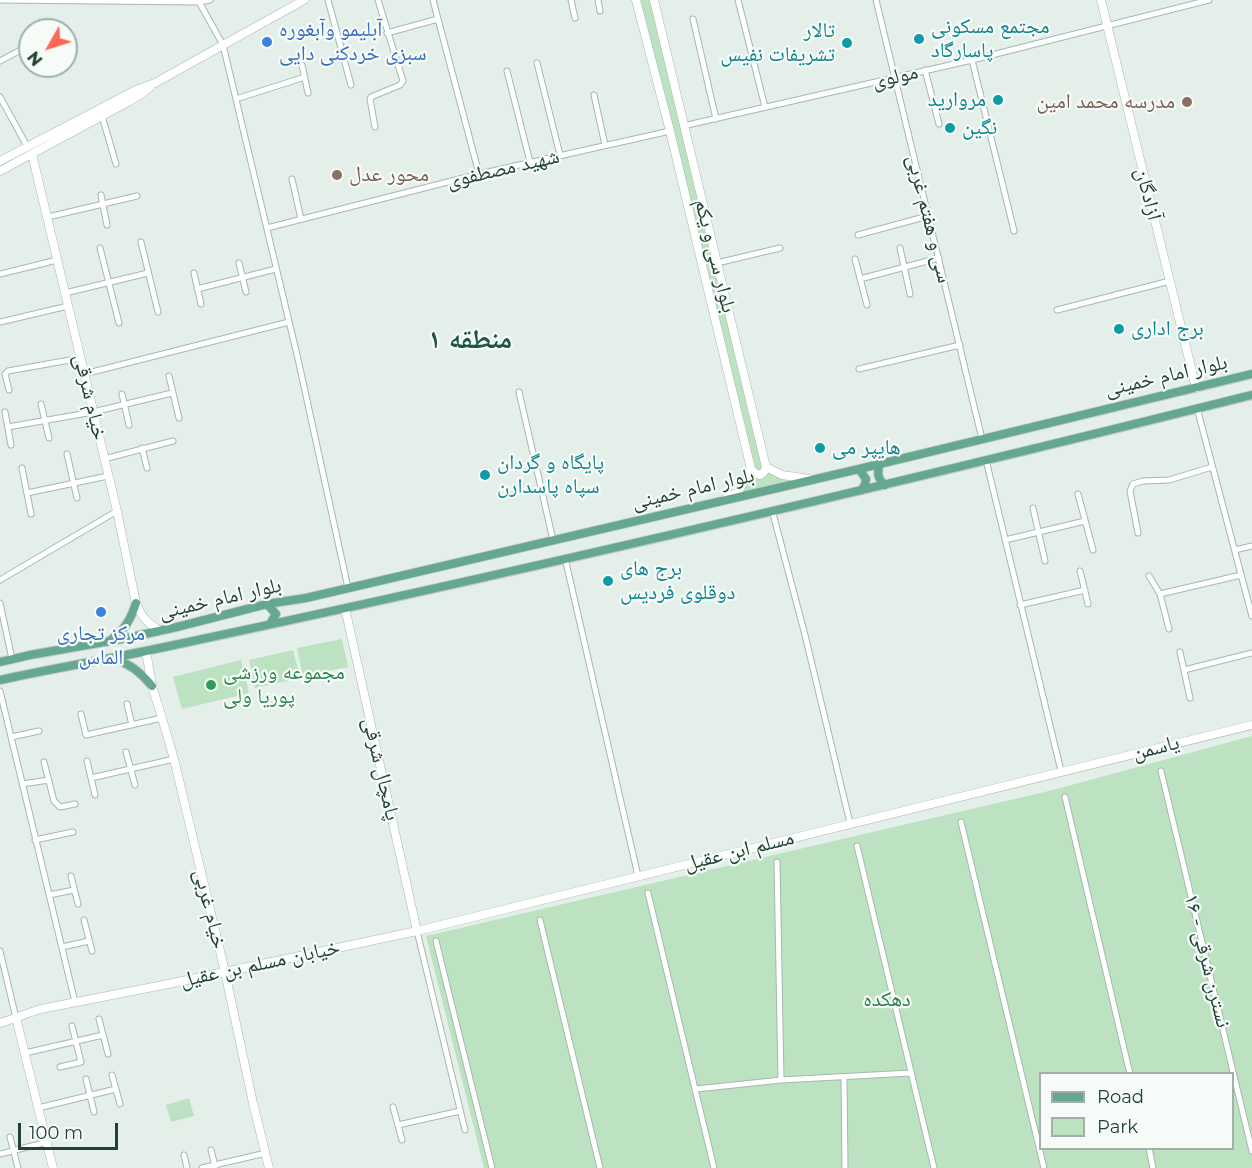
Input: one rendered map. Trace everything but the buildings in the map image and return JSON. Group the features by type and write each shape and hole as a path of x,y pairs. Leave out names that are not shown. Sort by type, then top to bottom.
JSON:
{"main road":[{"name":"بلوار امام خمینی","path":"0,662 160,631 267,604 306,598 1252,374"},
{"name":"بلوار امام خمینی","path":"0,680 345,608 885,485 1252,394"},
{"path":"880,463 879,480 885,485"},
{"path":"859,468 866,479 862,490"},
{"path":"108,641 130,621 136,603"},
{"path":"267,604 276,614 270,624"},
{"path":"30,655 23,665 27,670 36,672"},
{"path":"113,658 131,665 152,686"}],"street":[{"path":"0,0 210,0"},
{"path":"0,171 29,150 304,0"},
{"path":"328,0 351,85"},
{"path":"375,128 371,97 402,83 378,0"},
{"path":"433,0 479,174"},
{"path":"571,0 575,18"},
{"path":"598,0 600,11"},
{"name":"بلوار سی و یکم","path":"636,0 670,131 751,469"},
{"name":"بلوار سی و یکم","path":"654,0 766,467"},
{"path":"738,0 765,107"},
{"name":"سی و هفتم غربی","path":"876,0 982,439"},
{"name":"آزادگان","path":"1101,0 1196,388"},
{"name":"مولوی","path":"683,126 972,60 1209,0"},
{"path":"199,1 223,45 298,358 348,588"},
{"path":"387,33 438,19"},
{"path":"693,19 716,119"},
{"path":"0,61 18,51"},
{"path":"972,60 1014,231"},
{"path":"537,63 560,155"},
{"path":"302,66 308,93"},
{"path":"925,70 939,124"},
{"path":"507,71 530,162"},
{"path":"236,99 304,77"},
{"path":"0,160 29,150 102,116 141,94 156,82"},
{"path":"594,95 605,145"},
{"path":"0,97 29,150"},
{"path":"102,116 116,164"},
{"name":"شهید مصطفوی","path":"267,228 479,174 670,131"},
{"name":"خیام شرقی","path":"29,150 48,218 105,459 136,603 141,615 160,631"},
{"path":"292,179 301,219"},
{"path":"101,195 107,225"},
{"path":"48,218 138,196"},
{"path":"858,235 928,216"},
{"path":"141,242 158,312"},
{"path":"100,248 119,323"},
{"path":"717,263 780,248"},
{"path":"900,248 910,294"},
{"path":"860,279 939,258"},
{"path":"855,259 867,305"},
{"path":"0,274 57,260"},
{"path":"239,263 246,292"},
{"path":"197,289 276,269"},
{"path":"65,293 148,273"},
{"path":"194,273 201,304"},
{"path":"1058,310 1170,281"},
{"path":"0,322 68,306"},
{"path":"84,374 289,322"},
{"path":"859,369 960,345"},
{"path":"9,390 5,375 8,371 81,358"},
{"path":"169,376 179,418"},
{"path":"519,392 553,540"},
{"path":"8,427 93,412 172,393"},
{"path":"122,394 129,424"},
{"path":"41,405 49,438"},
{"path":"1197,408 1252,616"},
{"path":"5,412 11,445"},
{"path":"105,459 173,441"},
{"path":"142,448 147,468"},
{"path":"67,454 77,498"},
{"path":"986,460 1060,771"},
{"path":"724,499 738,492 751,469 760,475 766,467 782,475 810,480"},
{"path":"1138,533 1130,492 1133,484 1143,481 1168,480 1212,467"},
{"path":"22,468 31,514"},
{"path":"27,493 108,476"},
{"path":"1078,494 1093,550"},
{"path":"1033,508 1045,561"},
{"path":"772,510 850,823"},
{"path":"0,580 117,511"},
{"path":"1005,540 1085,521"},
{"path":"1234,550 1252,546"},
{"path":"565,558 638,876"},
{"path":"1080,571 1088,604"},
{"path":"1160,594 1241,575"},
{"path":"1149,576 1160,594 1169,629"},
{"path":"1020,605 1084,590"},
{"path":"0,603 12,659"},
{"name":"پامچال شرقی","path":"345,608 417,931"},
{"name":"خیام غربی","path":"146,651 152,686 174,759 225,972 269,1168"},
{"path":"1180,652 1190,698"},
{"path":"1184,670 1252,653"},
{"path":"0,691 75,1002"},
{"path":"127,704 132,724"},
{"path":"81,714 86,735 162,718"},
{"name":"یاسمن","path":"1060,771 1252,725"},
{"path":"11,737 39,731"},
{"path":"126,752 135,785"},
{"path":"91,778 174,759"},
{"path":"87,761 95,795"},
{"path":"44,762 54,801 60,807 75,804"},
{"name":"مسلم ابن عقیل","path":"417,931 1060,771"},
{"name":"نسترن شرقی - ۱۶","path":"1161,771 1233,1072"},
{"path":"22,784 49,780"},
{"path":"1065,797 1130,1072"},
{"path":"961,822 1039,1147"},
{"path":"35,840 73,832"},
{"path":"857,846 934,1168"},
{"path":"777,862 782,1080"},
{"path":"71,876 78,904"},
{"path":"49,895 74,890"},
{"path":"648,893 714,1168"},
{"path":"84,920 92,951"},
{"path":"540,920 600,1168"},
{"path":"417,931 465,1130"},
{"name":"خیابان مسلم بن عقیل","path":"0,1023 34,1010 417,931"},
{"path":"62,947 89,941"},
{"path":"436,941 492,1168"},
{"path":"0,951 53,1168"},
{"path":"99,1019 108,1054"},
{"path":"60,1067 81,1062 72,1026"},
{"path":"25,1053 102,1035"},
{"path":"696,1089 782,1080 910,1073"},
{"path":"112,1075 120,1104"},
{"name":"نسترن شرقی - ۱۶","path":"1234,1076 1252,1151"},
{"path":"844,1077 845,1168"},
{"path":"86,1079 94,1112"},
{"path":"38,1108 116,1089"},
{"path":"393,1107 402,1140"},
{"path":"398,1125 460,1111"},
{"path":"10,1137 18,1168"},
{"path":"0,1154 47,1142"},
{"path":"210,1150 215,1167"},
{"path":"1040,1150 1044,1168"},
{"path":"1149,1150 1153,1168"},
{"path":"202,1168 215,1167 266,1153"},
{"path":"184,1155 187,1168"}],"green space":[{"path":"638,0 651,0 764,467 760,473 753,468"},
{"path":"768,471 795,481 738,494 751,473"},
{"path":"342,639 348,667 303,676 297,648"},
{"path":"293,650 300,678 255,688 249,660"},
{"name":"مجموعه ورزشی پوریا ولی","path":"241,660 249,693 182,709 173,677"},
{"name":"دهکده","path":"1252,736 1252,1168 484,1168 426,936 1053,790"},
{"path":"189,1098 194,1116 171,1122 166,1105"}],"place":[{"name":"مجتمع مسکونی پاسارگاد","path":"919,39"},
{"name":"آبلیمو وآبغوره سبزی خردکنی دایی","path":"267,42"},
{"name":"تالار تشریفات نفیس","path":"847,43"},
{"name":"مروارید","path":"998,100"},
{"name":"مدرسه محمد امین","path":"1187,102"},
{"name":"نگین","path":"950,128"},
{"name":"محور عدل","path":"337,175"},
{"name":"برج اداری","path":"1119,329"},
{"name":"هایپر می","path":"820,448"},
{"name":"پایگاه و گردان سپاه پاسدارن","path":"485,475"},
{"name":"برج های دوقلوی فردیس","path":"608,581"},
{"name":"مرکز تجاری الماس","path":"101,612"},
{"name":"مجموعه ورزشی پوریا ولی","path":"211,685"}],"district":[{"name":"منطقه ۱","path":"470,340"}]}
